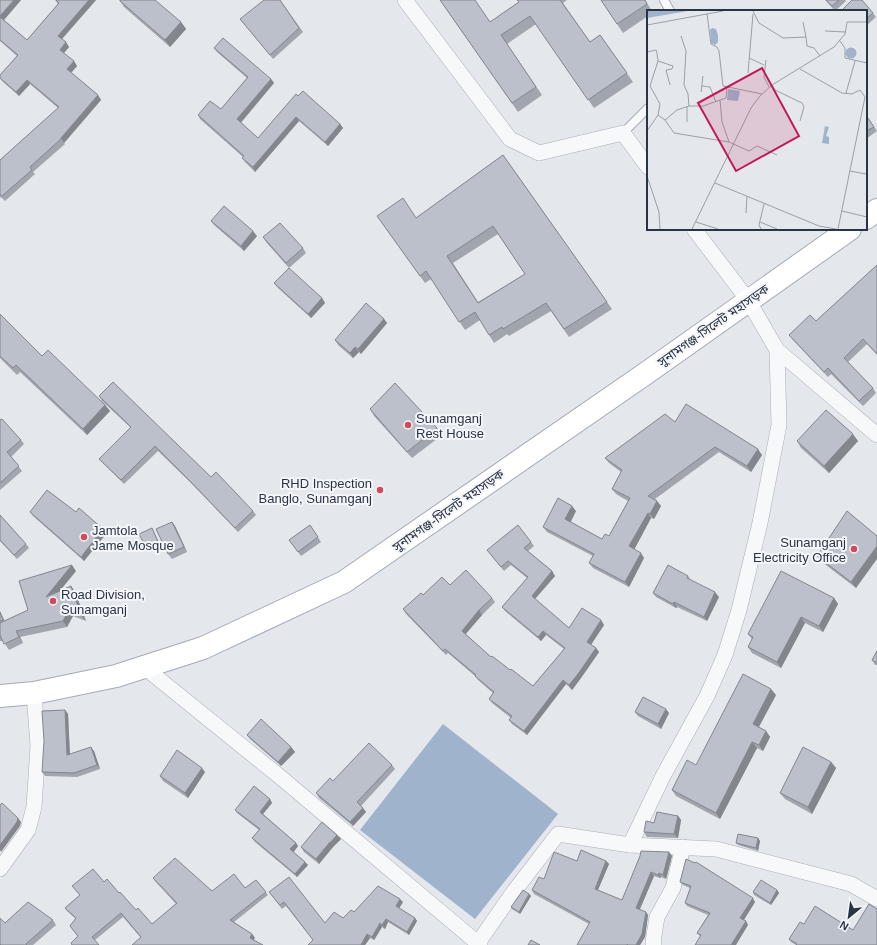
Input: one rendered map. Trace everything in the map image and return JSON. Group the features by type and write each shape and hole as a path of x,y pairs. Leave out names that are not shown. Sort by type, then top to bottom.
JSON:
{"main road":[{"path":"867,217 877,210"},
{"name":"সুনামগঞ্জ-সিলেট মহাসড়ক","path":"0,696 34,693 116,676 203,648 344,582 645,374 849,230"}],"street":[{"path":"405,0 510,139 539,153 623,133 647,166"},
{"path":"695,230 748,300 777,350 877,435"},
{"path":"630,845 664,776 707,696 725,654 739,610 760,523 779,425 777,350"},
{"path":"144,667 279,776 479,944 512,894 558,834 630,845 716,849 851,884 877,899"},
{"path":"0,869 28,830 34,806 38,746 34,693"},
{"path":"654,945 653,942 657,917 672,888 684,847"}],"lane":[{"path":"664,0 669,10"},
{"path":"623,133 647,109"}],"water":[{"path":"443,724 558,814 475,919 360,830"}],"building":[{"path":"0,0 14,0 0,16"},
{"path":"56,0 89,0 58,36 66,42 60,50 74,61 67,69 98,95 61,139 30,167 32,170 2,196 0,194 0,160 59,107 27,80 16,92 0,78 0,75 18,55 0,40 0,17 27,40 59,3"},
{"path":"120,0 155,0 181,22 165,40"},
{"path":"264,0 280,0 299,28 270,55 240,19"},
{"path":"440,0 475,0 490,22 519,2 517,0 560,0 590,42 600,35 627,73 588,100 530,16 501,35 536,87 512,103"},
{"path":"601,0 645,0 647,4 617,24"},
{"path":"826,0 839,0 832,6"},
{"path":"852,0 862,0 873,13 867,18 867,10 843,9"},
{"path":"223,38 271,79 237,119 258,138 296,94 298,96 303,91 340,124 325,142 296,117 253,167 242,158 244,156 198,115 210,101 221,109 248,77 214,48"},
{"path":"867,116 874,127 867,130"},
{"path":"503,155 607,302 564,329 546,303 503,329 502,327 489,335 475,312 459,322 426,271 420,276 377,216 403,198 416,218","holes":["493,226 525,274 478,303 447,256"]},
{"path":"224,206 253,231 241,246 211,221"},
{"path":"280,223 303,248 286,263 263,237"},
{"path":"877,265 877,354 863,339 844,358 873,388 859,401 828,368 824,372 789,335 810,315 816,321"},
{"path":"289,268 322,298 308,314 274,283"},
{"path":"366,303 384,319 358,349 355,347 350,353 335,340"},
{"path":"0,314 42,356 48,350 105,405 83,429 16,365 13,368 0,356"},
{"path":"113,382 211,477 216,472 253,511 235,528 155,446 121,480 99,459 131,427 99,396"},
{"name":"Sunamganj Rest House","path":"395,383 437,428 407,452 370,409"},
{"path":"686,404 758,449 747,466 715,447 648,496 657,501 650,514 648,513 629,546 641,553 625,582 589,563 594,554 543,527 558,498 572,506 565,519 602,539 605,534 609,536 630,498 612,489 622,470 605,458 665,414 675,422"},
{"path":"826,410 853,434 824,466 797,441"},
{"path":"2,419 21,440 7,452 19,466 0,483 0,420"},
{"path":"47,490 76,512 79,508 103,529 81,557 30,512"},
{"name":"Sunamganj Electricity Office","path":"847,511 877,536 877,546 851,582 817,556"},
{"path":"0,515 26,544 14,555 0,540"},
{"path":"172,522 184,547 168,554 156,529"},
{"path":"310,525 318,537 298,552 289,540"},
{"path":"518,525 531,542 524,548 552,571 532,596 569,628 582,608 601,620 587,642 596,648 578,674 569,685 563,680 524,731 509,720 512,716 489,699 494,692 445,649 443,651 403,609 421,593 423,595 442,577 450,585 466,570 492,598 479,610 462,631 491,657 492,656 510,670 511,669 533,686 565,648 543,631 538,637 502,607 528,577 508,561 501,567 487,550"},
{"path":"152,528 159,544 147,550 139,534"},
{"name":"Road Division, Sunamganj","path":"72,565 46,597 71,586 81,615 69,610 63,621 16,631 19,637 4,644 0,635 0,623 28,610 19,581"},
{"path":"668,565 688,576 687,578 715,592 704,617 674,602 673,604 653,593"},
{"path":"781,571 834,598 819,626 801,617 777,662 748,647 753,637 748,634"},
{"path":"0,612 3,620 0,621"},
{"path":"877,651 877,663 872,660"},
{"path":"743,674 771,689 753,724 766,731 759,745 752,742 716,813 672,790 687,760 696,765"},
{"path":"643,697 666,709 658,724 635,712"},
{"path":"65,710 67,755 91,747 97,765 74,773 42,772 44,741 42,711"},
{"path":"261,719 291,747 278,762 247,735"},
{"path":"369,743 392,765 357,802 363,808 350,822 316,793 330,778 333,781"},
{"path":"803,747 831,762 808,807 780,793"},
{"path":"177,750 202,768 185,793 160,776"},
{"path":"254,786 270,799 260,812 296,843 290,849 305,862 295,874 252,838 260,829 235,810"},
{"path":"2,803 18,818 17,822 0,845 0,805"},
{"path":"657,812 678,816 674,834 644,832 646,821 654,823"},
{"path":"322,822 337,835 316,859 301,847"},
{"path":"738,834 758,838 756,848 736,843"},
{"path":"581,850 606,861 595,889 622,900 641,851 669,852 663,875 659,873 658,875 651,872 636,908 646,912 642,934 636,945 577,945 590,922 532,890 539,877 544,879 554,852 577,861"},
{"path":"175,858 212,891 234,874 245,888 256,880 266,892 230,920 252,934 250,938 263,945 132,945 141,937 121,913 92,937 99,945 72,945 71,943 78,936 70,926 76,918 65,908 80,895 72,886 93,869 104,882 107,879 136,910 138,908 152,924 177,903 153,878"},
{"path":"686,859 695,863 696,862 753,898 740,918 746,921 731,945 695,945 701,935 697,933 710,913 685,903 691,886 680,882"},
{"path":"289,877 325,923 334,912 343,918 351,910 354,912 378,886 400,899 396,906 415,918 407,932 386,919 382,925 380,923 372,937 367,934 361,945 308,945 313,940 284,902 280,905 269,892"},
{"path":"761,880 777,890 770,903 753,892"},
{"path":"523,890 529,894 519,912 511,907"},
{"path":"28,902 53,920 26,944 27,945 1,945 0,918 5,923"},
{"path":"869,904 877,909 877,945 796,945 797,944 789,939 800,922 804,924 815,906 853,930"},
{"path":"531,940 540,945 528,945"}],"place":[{"name":"Sunamganj Rest House","path":"408,425"},
{"name":"RHD Inspection Banglo, Sunamganj","path":"380,490"},
{"name":"Jamtola Jame Mosque","path":"84,537"},
{"name":"Sunamganj Electricity Office","path":"854,549"},
{"name":"Road Division, Sunamganj","path":"53,601"}]}
